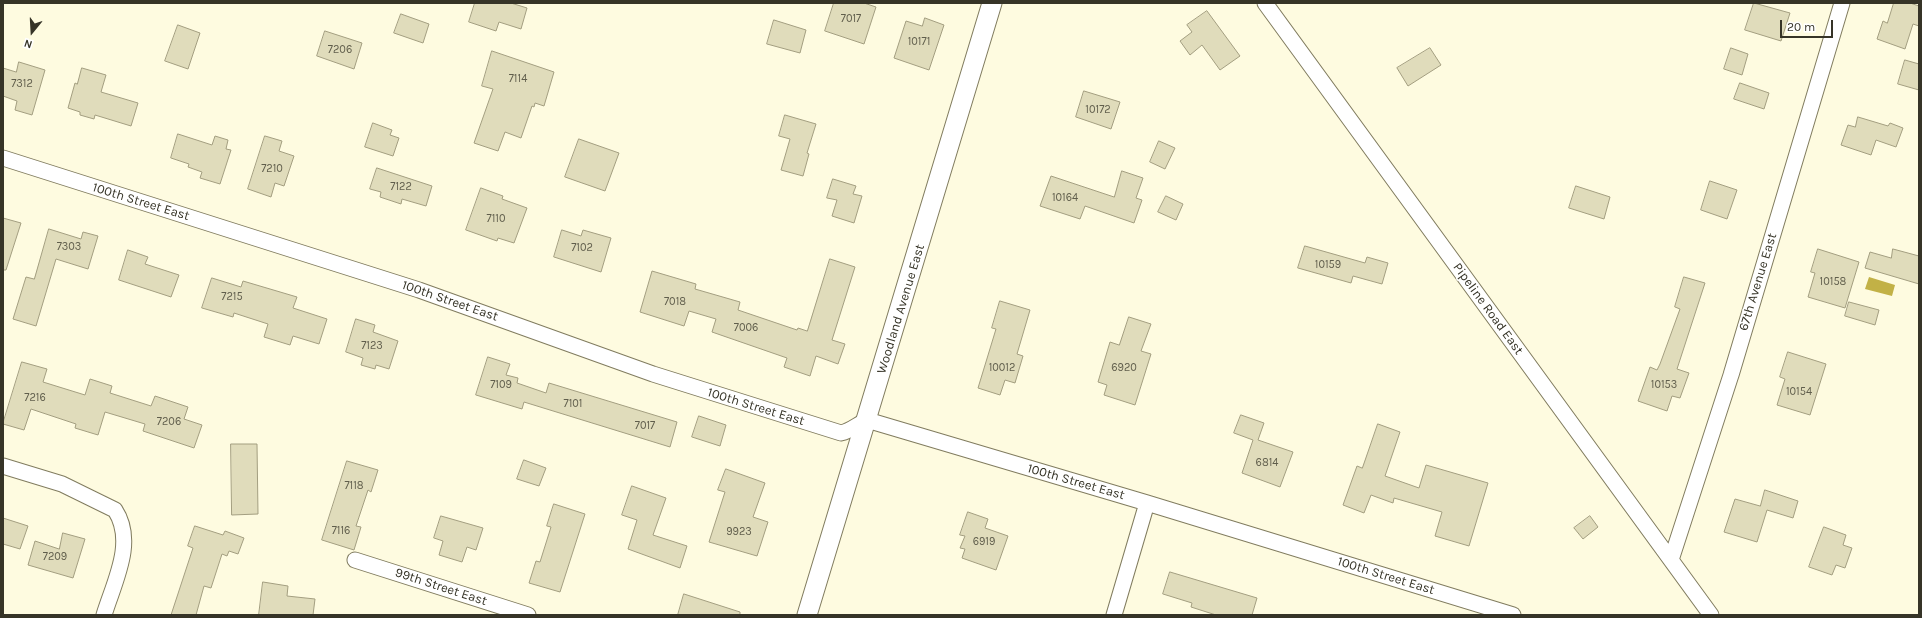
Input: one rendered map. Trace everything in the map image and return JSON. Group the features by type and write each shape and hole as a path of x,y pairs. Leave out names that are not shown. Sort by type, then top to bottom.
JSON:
{"street":[{"name":"Woodland Avenue East","path":"807,615 992,3"},
{"name":"Pipeline Road East","path":"1265,3 1710,615"},
{"name":"67th Avenue East","path":"1671,560 1731,375 1842,3"},
{"name":"100th Street East","path":"3,158 418,290 653,374 841,433 847,432 867,420 1147,503 1506,614"},
{"path":"3,466 62,484 115,510 120,518 124,532 124,549 104,615"},
{"path":"1114,615 1147,503"},
{"name":"99th Street East","path":"355,560 528,615"}],"shaded area":[{"path":"1869,277 1895,285 1892,296 1865,289"}],"building":[{"path":"475,3 511,3 527,8 521,29 499,22 496,31 469,22"},
{"path":"834,3 864,3 876,7 864,44 825,31"},
{"path":"1754,3 1790,13 1781,41 1745,30"},
{"path":"1894,3 1910,3 1919,6 1919,26 1913,24 1905,49 1877,39 1883,21 1887,23"},
{"path":"1207,11 1240,56 1220,70 1202,45 1190,55 1180,41 1192,32 1187,25"},
{"path":"401,14 429,24 423,43 394,33"},
{"path":"925,18 944,25 929,70 894,58 906,21 922,26"},
{"path":"774,20 806,30 800,53 767,44"},
{"path":"178,25 200,33 188,69 165,61"},
{"path":"325,31 362,43 354,69 317,56"},
{"path":"1430,48 1441,65 1408,86 1397,68"},
{"path":"1731,48 1748,54 1742,75 1724,69"},
{"path":"492,51 554,72 544,106 535,103 534,107 532,106 521,138 505,132 498,151 474,143 493,89 482,86"},
{"path":"1905,60 1919,64 1919,90 1898,84"},
{"path":"19,62 45,70 32,115 15,110 17,101 3,96 3,68 16,72"},
{"path":"82,68 106,75 101,92 138,103 131,126 95,115 94,119 80,115 80,112 68,108 75,83 77,84"},
{"path":"1740,83 1769,93 1764,109 1734,99"},
{"path":"1084,91 1120,102 1111,129 1076,117"},
{"path":"785,115 816,124 807,153 809,154 803,176 781,170 790,139 779,136"},
{"path":"1858,117 1888,126 1890,123 1903,128 1896,147 1876,140 1871,155 1841,145 1848,125 1855,127"},
{"path":"373,123 392,130 390,135 399,138 393,156 365,147"},
{"path":"178,134 212,145 215,136 228,140 226,149 231,150 220,184 200,178 202,172 188,167 189,164 171,158"},
{"path":"265,136 282,141 279,151 294,156 284,186 275,183 271,197 248,189"},
{"path":"579,139 619,153 605,191 565,177"},
{"path":"1159,141 1175,148 1165,169 1150,162"},
{"path":"377,168 432,186 426,206 402,199 401,204 380,197 381,192 370,189"},
{"path":"1122,171 1143,178 1136,198 1142,200 1134,223 1085,206 1080,219 1040,206 1051,176 1114,197"},
{"path":"833,179 856,186 853,194 862,196 854,223 832,216 837,200 827,198"},
{"path":"1710,181 1737,190 1727,219 1701,210"},
{"path":"1576,186 1610,197 1604,219 1569,208"},
{"path":"481,188 503,196 502,199 527,208 514,243 498,238 497,241 466,230"},
{"path":"1166,196 1183,204 1176,220 1158,212"},
{"path":"3,218 21,223 6,270 3,270"},
{"path":"49,229 81,239 83,232 98,236 88,269 56,259 36,326 13,319 26,277 34,279"},
{"path":"562,230 581,236 583,230 611,238 601,272 554,257"},
{"path":"1305,246 1365,263 1367,257 1388,263 1382,284 1353,276 1351,283 1298,268"},
{"path":"1818,249 1859,262 1845,308 1808,297 1815,273 1811,272"},
{"path":"1893,249 1919,256 1919,284 1865,268 1870,252 1891,258"},
{"path":"128,250 148,257 145,264 179,275 171,297 119,280"},
{"path":"830,259 855,267 832,340 845,344 838,364 816,356 810,376 784,367 787,358 712,332 716,319 689,311 684,326 640,312 652,271 696,284 695,289 740,302 738,310 797,330 798,328 807,331"},
{"path":"1684,277 1705,283 1677,369 1689,373 1680,398 1672,396 1667,411 1638,401 1650,367 1657,370 1660,364 1680,309 1675,307"},
{"path":"212,278 241,287 243,281 297,297 293,308 327,319 319,344 293,336 290,345 264,337 268,324 234,313 233,317 202,308"},
{"path":"1000,301 1030,310 1017,354 1023,356 1015,383 1005,380 1000,395 978,388 996,329 992,328"},
{"path":"1849,302 1879,310 1875,325 1845,316"},
{"path":"1129,317 1151,324 1141,351 1151,354 1135,405 1104,395 1107,385 1098,382 1110,342 1119,345"},
{"path":"356,319 375,325 373,332 398,341 389,369 376,365 375,369 361,365 363,358 346,352"},
{"path":"1788,352 1826,364 1810,415 1777,405 1785,379 1780,377"},
{"path":"488,357 510,364 506,375 518,378 517,383 546,393 549,383 677,422 670,447 524,402 522,409 476,395"},
{"path":"22,362 47,369 43,382 85,395 90,379 112,386 110,393 151,406 155,396 188,407 184,419 202,425 194,448 143,431 145,424 105,412 98,435 75,428 76,424 31,409 24,430 3,424"},
{"path":"1241,415 1264,423 1258,440 1293,452 1280,487 1242,473 1253,440 1234,433"},
{"path":"699,416 726,425 720,446 692,437"},
{"path":"1378,424 1400,432 1385,476 1419,488 1426,465 1488,483 1469,546 1435,536 1442,512 1394,498 1393,503 1371,495 1364,513 1343,505 1357,466 1362,468"},
{"path":"231,444 257,444 258,514 232,515"},
{"path":"524,460 546,468 539,486 517,479"},
{"path":"347,461 378,470 371,492 368,490 356,526 361,527 354,550 322,540"},
{"path":"726,469 765,483 753,517 768,522 757,556 709,542 725,492 718,490"},
{"path":"632,486 666,498 653,535 687,546 680,568 628,549 637,520 622,515"},
{"path":"1765,490 1798,501 1793,518 1767,510 1757,542 1724,532 1735,499 1760,506"},
{"path":"554,504 585,514 560,592 529,583 536,561 540,562 551,527 547,526"},
{"path":"968,512 988,519 985,528 1008,536 996,570 962,558 965,549 960,548 965,536 960,535"},
{"path":"441,516 483,528 476,550 467,547 462,562 439,555 443,541 434,538"},
{"path":"1590,516 1598,527 1583,539 1574,528"},
{"path":"3,518 28,526 20,549 3,544"},
{"path":"195,526 223,535 225,531 244,538 238,554 229,551 227,556 222,554 211,588 204,586 196,615 171,615 193,548 188,546"},
{"path":"1824,527 1846,535 1843,545 1852,548 1845,568 1836,565 1832,575 1809,567"},
{"path":"63,533 85,539 73,578 28,565 35,541 59,549"},
{"path":"1170,572 1257,598 1252,615 1216,615 1191,607 1192,603 1163,594"},
{"path":"263,582 288,586 287,596 315,599 313,615 259,615"},
{"path":"684,594 740,612 740,615 678,615"}]}
